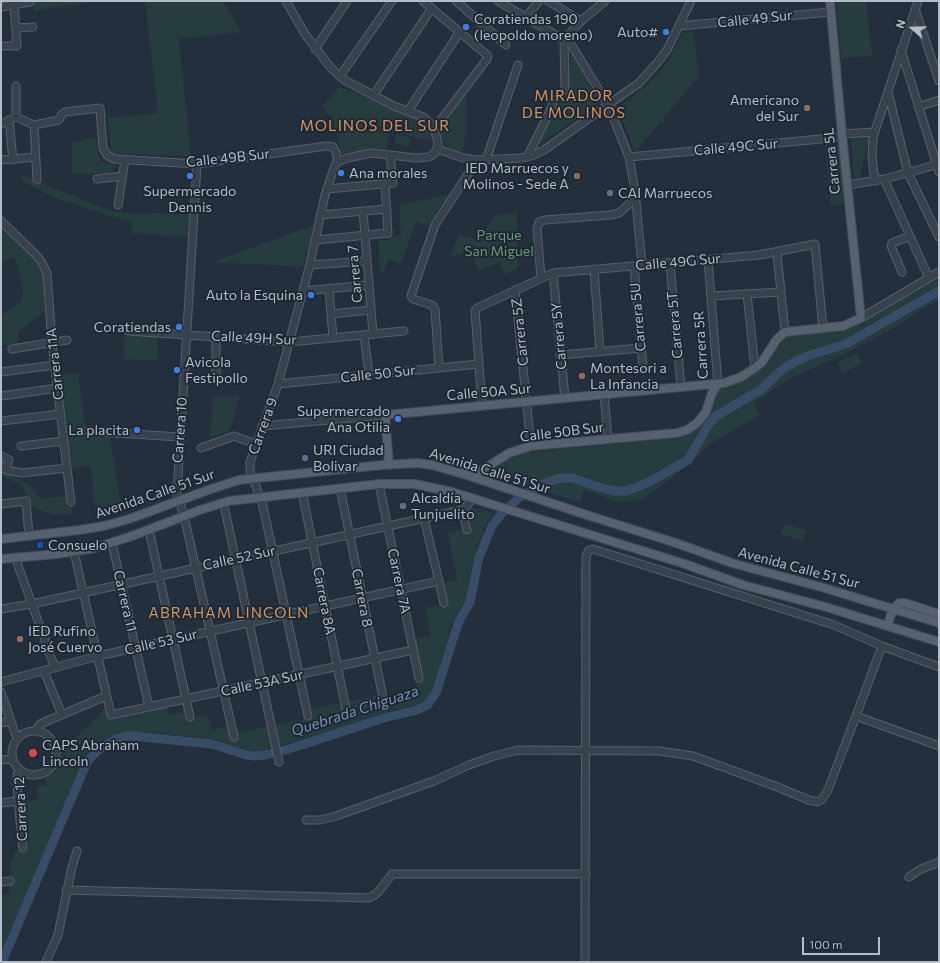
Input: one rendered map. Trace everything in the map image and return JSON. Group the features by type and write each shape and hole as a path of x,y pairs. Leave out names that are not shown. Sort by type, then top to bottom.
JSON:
{"main road":[{"name":"Carrera 5L","path":"830,1 861,318"},
{"path":"785,332 843,326 861,318"},
{"name":"Calle 50A Sur","path":"385,415 718,384 736,379 755,368 762,362 777,339 785,332"},
{"name":"Carrera 5R","path":"677,433 692,427 702,418 708,408 713,390 718,384"},
{"path":"385,415 389,465"},
{"name":"Calle 50B Sur","path":"432,465 479,472 509,453 531,446 677,433"},
{"name":"Avenida Calle 51 Sur","path":"1,538 87,530 104,526 129,519 231,482 253,478 417,463 432,465 470,476 676,543 732,563 821,587 939,623"},
{"path":"1,559 74,552 95,548 229,501 379,484 409,484 442,489 473,498 685,564 743,585 826,607 939,642"},
{"path":"887,626 896,604 902,603 939,614"}],"street":[{"path":"315,49 347,1"},
{"path":"340,76 392,1"},
{"path":"423,1 488,56 487,60 434,129"},
{"path":"456,1 506,45"},
{"name":"Carrera 5U","path":"498,1 574,46 608,105 629,157 635,191 642,265"},
{"path":"526,17 539,1"},
{"path":"548,1 581,21"},
{"path":"565,90 564,40 581,21 605,1"},
{"path":"437,149 463,158 486,160 527,157 547,148 634,87 647,75 667,50 691,1"},
{"path":"875,181 872,158 872,137 918,1"},
{"path":"1,7 30,2"},
{"path":"290,3 305,34 315,49 331,68 344,80 394,106 423,117 431,124 438,138 437,149 433,155 422,158 364,154 338,162"},
{"path":"1,46 17,46 14,5"},
{"path":"373,96 432,8"},
{"path":"915,9 939,81"},
{"name":"Calle 49 Sur","path":"679,26 831,12"},
{"path":"16,28 33,27"},
{"path":"408,111 459,33"},
{"path":"901,50 939,172"},
{"path":"486,160 518,65"},
{"path":"16,86 16,117"},
{"path":"888,92 908,173 939,237"},
{"path":"527,157 552,107 553,99"},
{"path":"918,107 939,100"},
{"name":"Calle 49B Sur","path":"34,124 59,120 65,112 100,108 103,148 107,155 114,159 197,164 326,146 333,147 336,152 338,162"},
{"path":"1,124 16,117 34,124 37,180"},
{"path":"9,120 14,160"},
{"name":"Calle 49C Sur","path":"629,157 874,132"},
{"path":"326,189 393,183 390,155"},
{"path":"1,160 36,157"},
{"path":"118,205 125,160"},
{"path":"439,368 436,311 434,307 411,297 435,225 477,160"},
{"name":"Carrera 9","path":"308,716 273,551 260,497 249,465 278,384 310,265 326,189 332,170 338,162"},
{"name":"Carrera 10","path":"197,164 177,494 184,516 196,567 234,738"},
{"path":"848,185 884,179 937,164"},
{"path":"97,179 122,176"},
{"path":"884,179 929,278"},
{"path":"316,240 388,233 385,184"},
{"path":"541,278 537,228 539,222 545,220 619,213 629,204 635,191"},
{"path":"321,215 387,209"},
{"name":"Carrera 7","path":"363,211 373,334"},
{"name":"Carrera 11A","path":"1,221 41,261 46,273 52,343 71,502"},
{"path":"902,272 891,246 892,243 910,236"},
{"name":"Calle 49G Sur","path":"478,364 474,314 477,308 553,273 777,253 815,244 823,328"},
{"path":"777,253 785,332"},
{"name":"Carrera 5R","path":"708,260 718,384"},
{"path":"310,265 367,261"},
{"name":"Carrera 5T","path":"670,263 681,387"},
{"name":"Carrera 5U","path":"634,266 643,367"},
{"path":"594,270 600,351"},
{"path":"861,318 939,272"},
{"name":"Carrera 5Y","path":"553,273 564,398"},
{"path":"303,291 369,285"},
{"path":"329,289 333,338"},
{"name":"Carrera 5Z","path":"516,290 531,446"},
{"path":"711,296 781,292"},
{"path":"747,294 755,368"},
{"path":"331,314 371,310"},
{"name":"Calle 49H Sur","path":"128,331 290,342 404,331"},
{"path":"364,335 369,375"},
{"path":"216,337 216,376"},
{"path":"12,349 67,340"},
{"path":"560,355 641,348"},
{"path":"478,364 482,406"},
{"name":"Calle 50 Sur","path":"278,384 478,364"},
{"path":"1,372 55,365"},
{"path":"1,396 58,388"},
{"path":"604,394 608,439"},
{"path":"1,421 60,414"},
{"name":"Calle 50A Sur","path":"262,426 385,415"},
{"path":"87,431 180,437"},
{"path":"201,448 234,436 256,444"},
{"path":"21,446 64,441"},
{"path":"1,456 9,460 4,468 22,473 67,468"},
{"name":"Carrera 7A","path":"379,484 419,678"},
{"name":"Carrera 8","path":"340,488 385,707"},
{"name":"Carrera 8A","path":"302,492 346,709"},
{"path":"467,530 462,510 473,498"},
{"path":"1,504 26,501 29,536"},
{"path":"225,510 279,761"},
{"name":"Calle 52 Sur","path":"1,609 32,604 462,510"},
{"path":"424,518 444,603"},
{"path":"149,530 190,717"},
{"name":"Carrera 11","path":"112,543 149,707"},
{"path":"585,962 586,556 588,550 590,549 834,625 882,646 939,667"},
{"path":"37,732 39,725 106,696 74,552"},
{"path":"15,557 55,668"},
{"name":"Calle 53 Sur","path":"1,682 98,656 439,581"},
{"path":"306,820 320,820 336,816 434,781 469,765 494,756 518,750 550,749 586,751 659,751 693,756 809,800 818,802 827,792 882,646"},
{"name":"Calle 53A Sur","path":"106,696 111,715 413,650"},
{"path":"44,671 62,715"},
{"path":"1,692 18,739"},
{"path":"856,716 939,746"},
{"path":"1,722 11,721"},
{"path":"37,732 43,734 52,742 55,754 52,766 36,775 24,773 19,770 13,759 12,750 18,739 24,734 37,732"},
{"path":"1,760 13,759"},
{"name":"Carrera 12","path":"19,770 17,776 18,801 23,848"},
{"path":"1,803 18,801"},
{"path":"46,962 58,935 66,890 77,851"},
{"path":"909,877 920,869 939,862"},
{"path":"66,890 368,898 379,890 392,874 586,874"},
{"path":"1,882 10,881"}],"green space":[{"path":"33,1 97,1 34,11"},
{"path":"145,1 223,1 241,32 179,39 191,156 111,154 108,118 158,113"},
{"path":"837,1 866,1 872,56 841,58"},
{"path":"694,31 699,77 664,117 665,122 660,122 635,152 618,108 634,96 659,73 670,58 683,32"},
{"path":"571,48 599,103 534,148 554,108 555,94 568,93"},
{"path":"339,87 365,96 382,105 415,118 425,125 431,136 432,144 430,141 390,131 386,152 362,151 341,153 333,119 322,106"},
{"path":"465,93 467,123 461,154 449,148 442,141 439,128"},
{"path":"396,134 411,138 409,147 394,143"},
{"path":"870,134 860,177 854,178 851,136"},
{"path":"96,137 98,155 101,161 119,165 109,173 72,174 72,143"},
{"path":"839,144 844,204 831,206 825,146"},
{"path":"19,174 109,210 127,213 190,214 188,237 132,233 131,221 110,216 53,197 24,182"},
{"path":"448,195 429,226 416,221 401,264 388,258 383,273 380,271 378,240 388,240 388,237 401,236 399,205"},
{"name":"Parque San Miguel","path":"517,213 518,268 505,275 500,262 479,271 470,250 450,258 459,234 478,241 495,215"},
{"path":"1,225 26,248 38,262 46,277 47,294 46,310 18,333 18,344 2,345 1,360 1,315 22,301 23,289 18,265 14,257 2,262 1,260"},
{"path":"314,225 303,267 213,262"},
{"path":"939,276 939,299 887,332 832,360 789,379 754,403 760,415 711,443 689,464 641,500 617,502 584,490 580,502 498,477 492,469 507,459 529,452 678,438 689,434 708,415 718,389 732,383 788,335 833,331"},
{"path":"125,334 158,336 157,361 123,359"},
{"path":"857,353 862,363 843,373 837,363"},
{"path":"78,373 87,436 110,437 122,510 97,519 90,465 72,469 61,375"},
{"path":"213,396 239,397 230,430 210,438"},
{"path":"1,460 5,465 2,472 24,482 31,487 40,498 67,496 67,502 71,502 72,514 54,515 30,506 25,491 20,484 1,475"},
{"path":"472,507 493,513 483,531 474,555 466,599 452,623 432,693 428,698 416,705 382,713 328,732 258,752 247,751 213,739 148,732 123,732 104,739 84,758 1,953 1,895 10,894 9,884 12,884 10,860 14,860 14,851 29,850 22,802 37,800 38,786 47,786 45,774 54,765 58,755 105,709 110,721 167,707 169,715 192,711 194,718 208,715 211,730 230,726 232,734 314,717 312,709 379,695 380,703 418,694 414,676 421,674 414,639 431,636 425,608 448,603 444,583 457,580 448,532 472,528 469,511"},
{"path":"784,524 807,530 803,541 781,534"}],"waterway":[{"name":"Quebrada Chiguaza","path":"2,962 87,762 105,745 125,736 133,736 212,744 246,755 265,755 289,749 384,718 417,710 427,705 436,693 460,619 470,602 479,557 492,526 502,513 520,497 541,485 560,478 572,478 616,491 627,491 649,482 688,460 709,424 716,416 762,389 787,366 807,356 846,344 939,291"}],"place":[{"name":"Coratiendas 190 (leopoldo moreno)","path":"466,27"},
{"name":"Auto#","path":"666,32"},
{"name":"Americano del Sur","path":"807,108"},
{"name":"Ana morales","path":"341,173"},
{"name":"Supermercado Dennis","path":"190,176"},
{"name":"IED Marruecos y Molinos - Sede A","path":"577,176"},
{"name":"CAI Marruecos","path":"610,193"},
{"name":"Auto la Esquina","path":"311,295"},
{"name":"Coratiendas","path":"179,327"},
{"name":"Avicola Festipollo","path":"177,370"},
{"name":"Montesori a La Infancia","path":"582,376"},
{"name":"Supermercado Ana Otilia","path":"398,419"},
{"name":"La placita","path":"137,430"},
{"name":"URI Ciudad Bolivar","path":"305,458"},
{"name":"Alcaldía Tunjuelito","path":"403,506"},
{"name":"Consuelo","path":"40,545"},
{"name":"IED Rufino José Cuervo","path":"20,639"},
{"name":"CAPS Abraham Lincoln","path":"33,753"}],"district":[{"name":"MIRADOR DE MOLINOS","path":"574,104"},
{"name":"MOLINOS DEL SUR","path":"375,126"},
{"name":"ABRAHAM LINCOLN","path":"229,613"}]}
